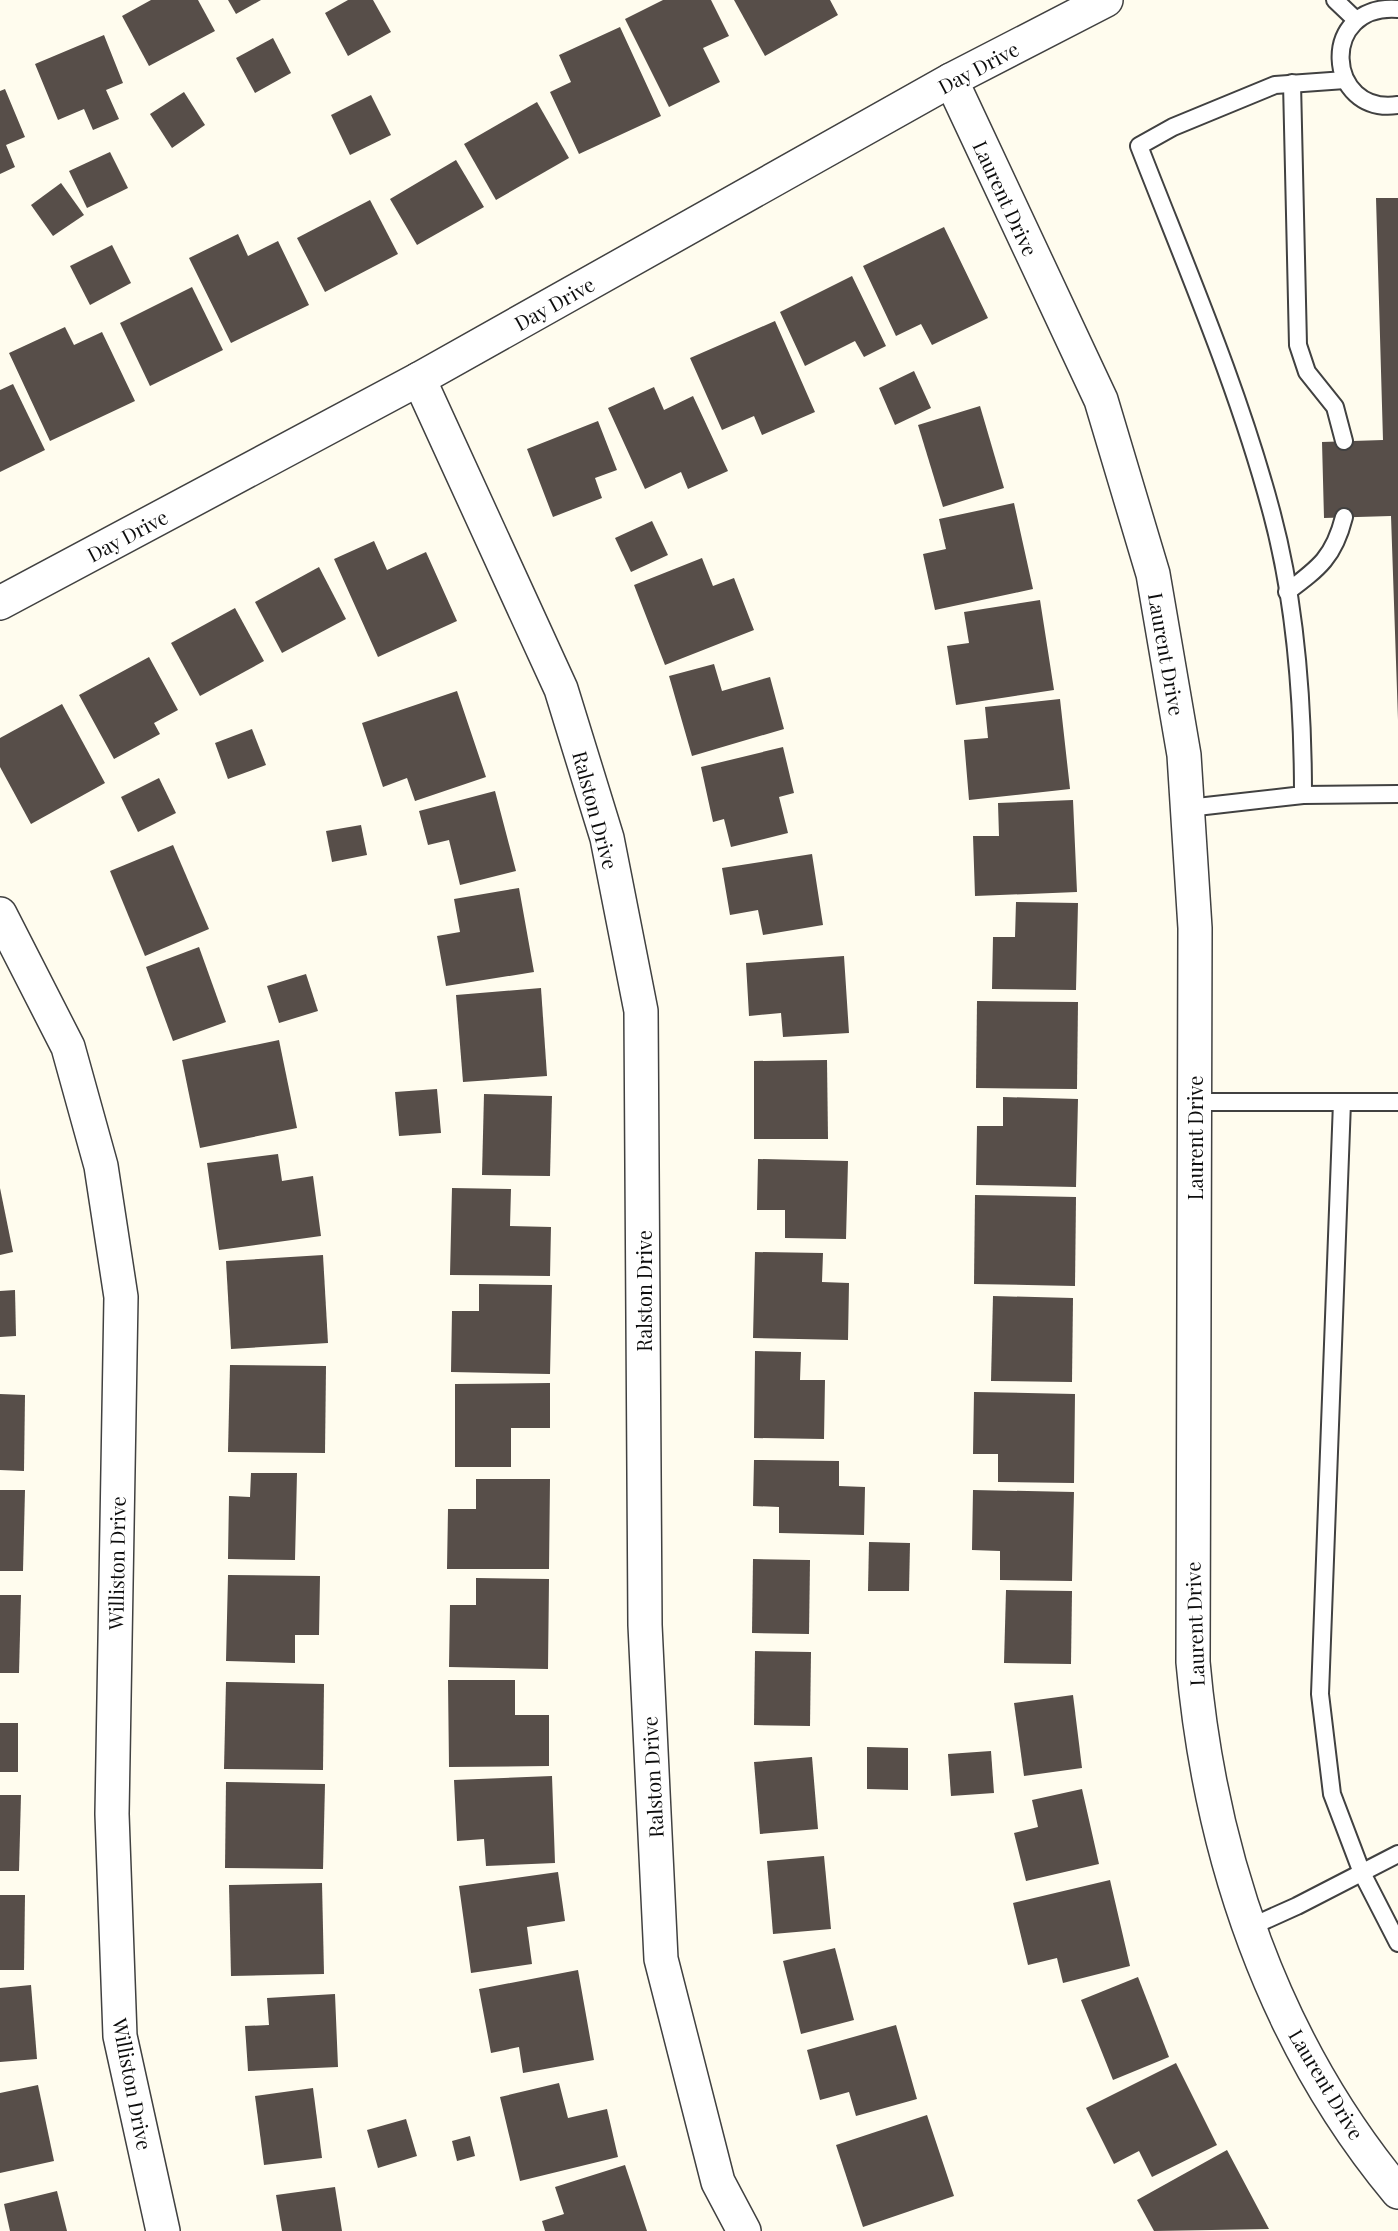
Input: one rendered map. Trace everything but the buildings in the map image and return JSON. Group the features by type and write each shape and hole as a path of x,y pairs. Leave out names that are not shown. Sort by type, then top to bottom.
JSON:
{"street":[{"name":"Day Drive","path":"0,603 419,379 951,80 1106,0"},
{"name":"Laurent Drive","path":"951,80 1101,400 1153,574 1184,755 1195,928 1193,1662 1198,1717 1212,1803 1248,1928 1277,1998 1308,2060 1348,2124 1398,2192"},
{"name":"Ralston Drive","path":"419,379 561,689 607,838 641,1011 645,1625 661,1959 718,2181 744,2231"},
{"name":"Williston Drive","path":"0,914 68,1047 101,1166 121,1297 112,1814 120,2036 162,2231"}],"lane":[{"path":"1335,0 1356,20"},
{"path":"1398,9 1376,10 1356,20 1346,33 1340,48 1340,64 1345,80 1354,92 1366,101 1381,105 1398,105"},
{"path":"1303,795 1303,736 1287,592 1273,515 1247,434 1139,146 1173,127 1275,85 1345,80"},
{"path":"1292,83 1298,345 1307,372 1335,407 1344,441"},
{"path":"1287,592 1317,569 1337,543 1344,517"},
{"path":"1188,808 1303,795 1398,794"},
{"path":"1194,1102 1398,1102"},
{"path":"1342,1102 1320,1694 1332,1794 1362,1873 1398,1943"},
{"path":"1248,1928 1398,1854"}]}
